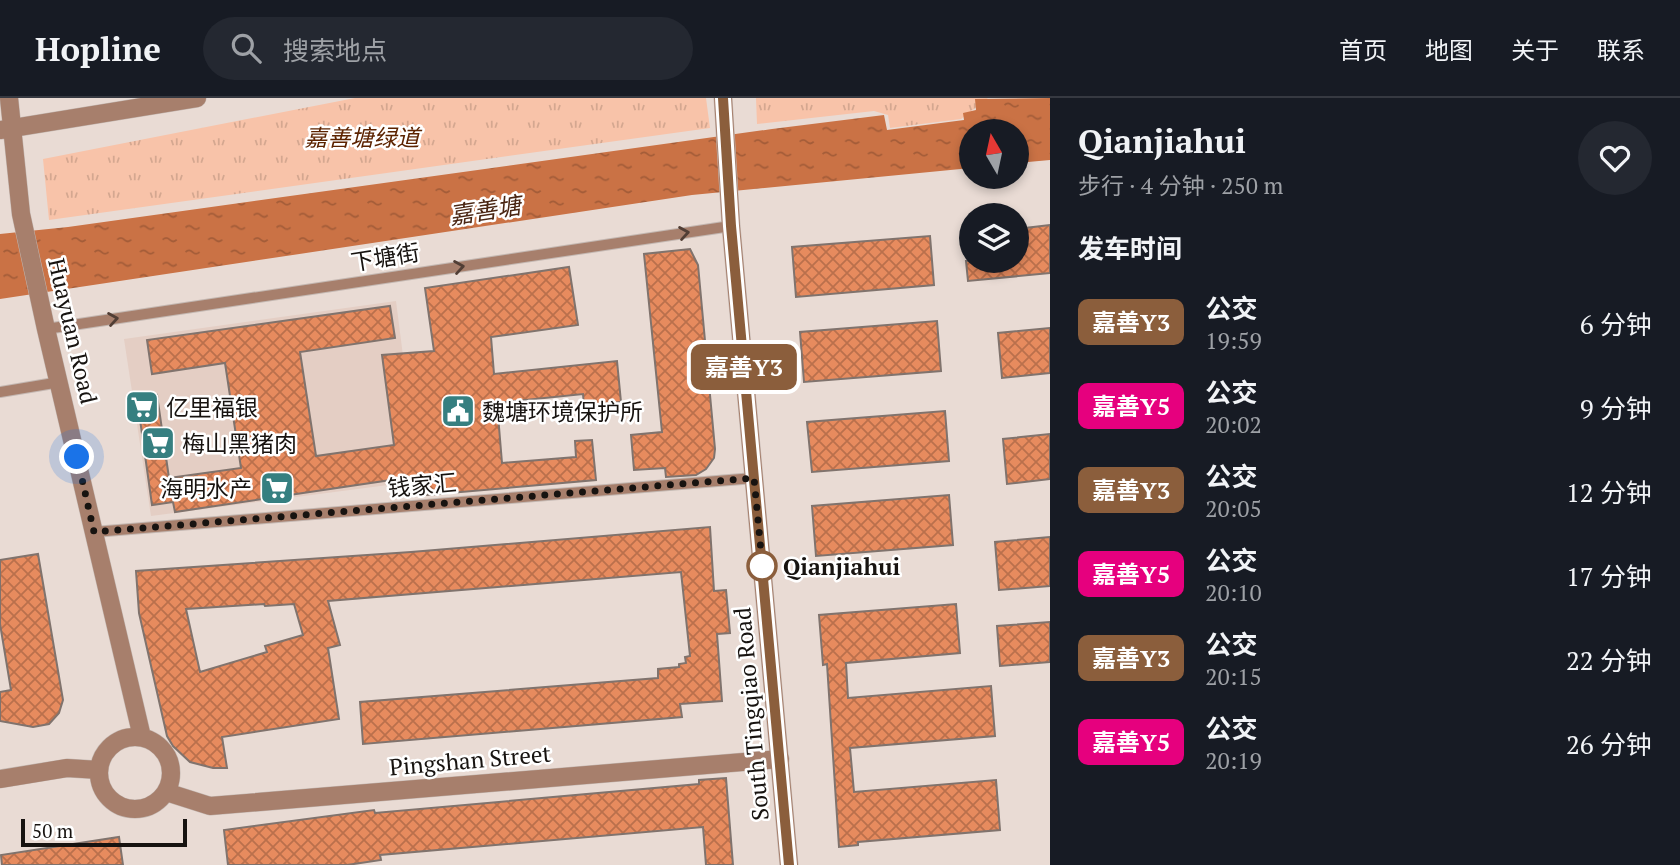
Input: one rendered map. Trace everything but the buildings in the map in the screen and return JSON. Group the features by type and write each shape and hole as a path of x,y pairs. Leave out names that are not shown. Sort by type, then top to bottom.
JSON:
{"street":[{"name":"Huayuan Road","path":"9,98 6,129 21,214 142,737"},
{"path":"6,129 197,98"},
{"name":"South Tingqiao Road","path":"724,103 731,226 789,865"},
{"path":"142,737 162,748 169,759 170,782 166,792 147,806 136,809 124,807 105,793 100,782 102,758 119,740 142,737"},
{"name":"Pingshan Street","path":"166,792 210,806 780,759"},
{"path":"0,779 67,768 99,770"}],"lane":[{"name":"下塘街","path":"46,330 731,226"},
{"path":"0,392 60,382"},
{"name":"钱家汇","path":"94,532 754,478"}],"shaded area":[{"path":"396,301 419,481 151,516 124,339"}],"green space":[{"name":"嘉善塘绿道","path":"355,98 706,98 710,128 49,220 43,159"},
{"path":"756,98 988,98 961,119 890,128 888,115 874,111 757,124"}],"water":[{"path":"1050,98 1050,160 1029,162 1029,119 964,119 963,113 976,110 975,99"},
{"name":"嘉善塘","path":"884,115 887,130 959,121 959,169 692,195 0,299 0,234 68,227"}],"bus line":[{"name":"嘉善Y3","path":"723,98 731,226 789,865"}],"place":[{"name":"亿里福银","path":"142,407"},
{"name":"魏塘环境保护所","path":"458,411"},
{"name":"梅山黑猪肉","path":"158,443"},
{"name":"海明水产","path":"277,488"},
{"name":"Qianjiahui","path":"762,566"}],"route":[{"path":"77,457 94,532 754,478 763,572 762,566"}]}
